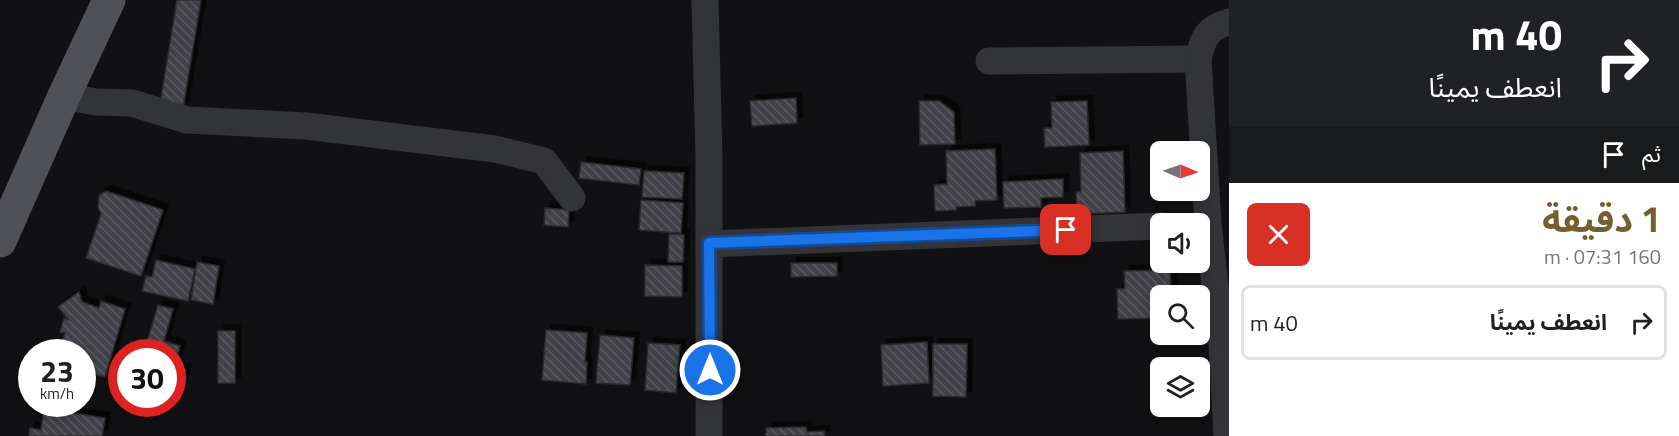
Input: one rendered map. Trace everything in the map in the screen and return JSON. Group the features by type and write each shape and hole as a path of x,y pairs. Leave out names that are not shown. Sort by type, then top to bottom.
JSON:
{"main road":[{"path":"0,241 109,0"}],"street":[{"path":"705,0 709,157 709,436"},
{"path":"1204,213 1198,59 1201,45 1208,32 1229,22"},
{"path":"989,62 1198,59"},
{"path":"64,96 96,102 132,103 187,120 306,126 495,149 544,161 572,198"},
{"path":"709,243 1150,226"},
{"path":"1210,257 1226,345 1227,436"}],"building":[{"path":"177,0 201,0 183,108 160,104"},
{"path":"796,98 797,123 752,126 750,101"},
{"path":"919,101 939,101 954,112 955,144 920,145"},
{"path":"1087,101 1089,145 1045,147 1044,128 1052,128 1051,102"},
{"path":"995,149 997,200 975,201 975,206 935,211 934,185 947,184 946,151"},
{"path":"1123,151 1125,212 1077,214 1076,192 1081,192 1080,153"},
{"path":"581,162 641,169 639,185 579,178"},
{"path":"644,171 684,173 682,199 642,197"},
{"path":"1063,179 1063,197 1041,198 1041,207 1004,208 1003,182"},
{"path":"106,191 163,210 141,276 86,258 101,214 98,207 99,196"},
{"path":"641,200 683,203 681,233 639,230"},
{"path":"545,208 569,210 568,227 544,225"},
{"path":"669,234 684,235 683,262 668,262"},
{"path":"156,260 195,269 188,301 142,291 146,276 152,277"},
{"path":"197,262 219,266 213,304 191,300"},
{"path":"791,263 837,263 837,276 791,277"},
{"path":"645,265 682,266 682,297 645,296"},
{"path":"1124,271 1170,273 1171,285 1150,285 1150,318 1118,319 1117,289 1125,289"},
{"path":"79,292 82,302 99,308 101,301 125,309 116,339 108,339 108,367 105,377 96,375 96,339 63,339 65,333 60,332 64,318 69,320 58,307"},
{"path":"158,305 173,309 165,339 148,339"},
{"path":"546,330 587,333 586,384 542,380"},
{"path":"218,331 235,331 235,383 218,383"},
{"path":"600,335 634,338 630,385 596,383"},
{"path":"927,342 929,383 883,386 881,345"},
{"path":"648,343 680,345 676,393 645,390"},
{"path":"933,344 967,344 966,397 933,396"},
{"path":"43,417 105,418 102,436 29,436 30,428 41,430"},
{"path":"806,427 807,432 824,431 825,436 766,436 766,428"}],"route":[{"path":"710,370 709,243 1066,230"}]}
